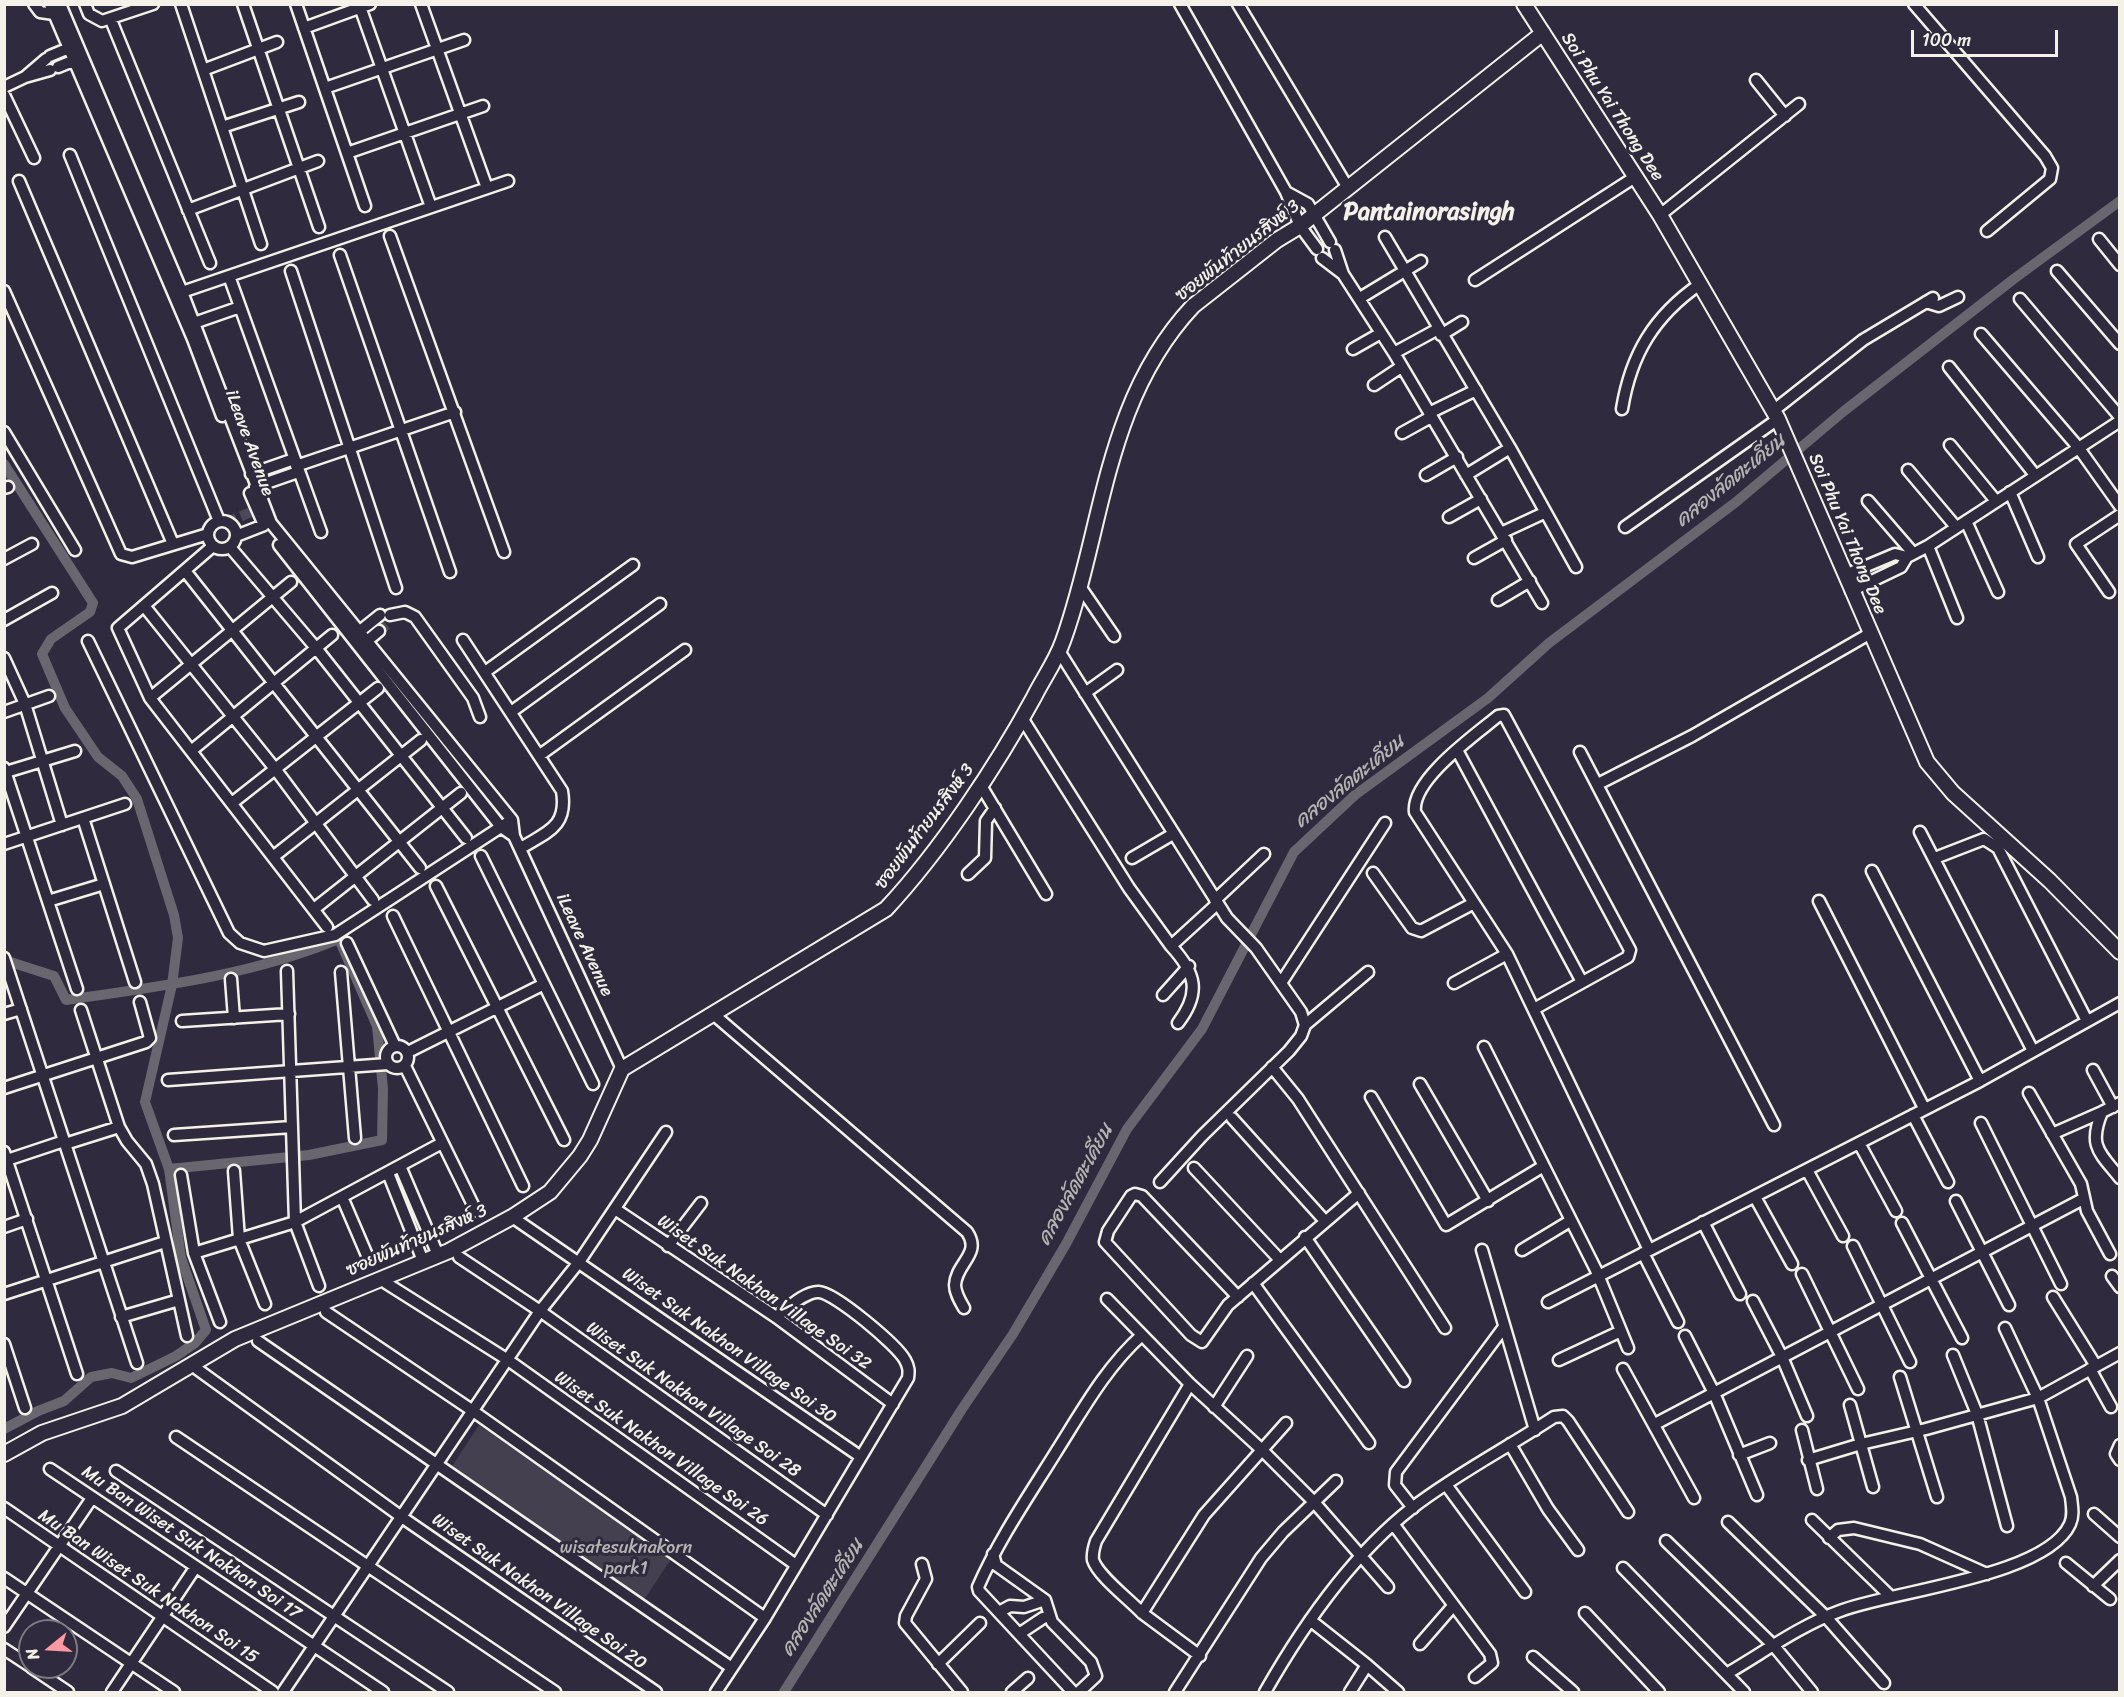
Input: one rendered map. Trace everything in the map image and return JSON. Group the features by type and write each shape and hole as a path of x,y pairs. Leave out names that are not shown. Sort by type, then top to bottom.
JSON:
{"street":[{"path":"34,4 40,12 54,8"},
{"path":"86,4 89,14 95,19 111,20 147,6"},
{"path":"182,4 261,244"},
{"path":"243,4 320,227"},
{"path":"296,4 365,206"},
{"path":"421,4 487,188"},
{"path":"1180,4 1286,192 1300,226 1320,253 1343,274 1360,298 1457,457 1542,603"},
{"path":"1238,4 1348,188"},
{"name":"Soi Phu Yai Thong Dee","path":"1524,4 1660,214 1778,418 1869,634 1927,762 1953,793 2050,881 2120,952"},
{"path":"1914,4 2045,156 2052,168 2050,179 1987,231"},
{"path":"304,28 363,6 430,207"},
{"name":"iLeave Avenue","path":"54,8 182,292 255,487 271,523 512,820 514,836 622,1069"},
{"path":"111,20 210,263"},
{"name":"ซอยพันท้ายนรสิงห์ 3","path":"4,1454 42,1433 133,1401 206,1354 236,1339 438,1255 495,1227 549,1192 590,1140 622,1069 886,909 909,883 980,784 1022,718 1059,651 1079,585 1114,446 1141,383 1181,319 1192,306 1277,240 1300,226 1544,33"},
{"path":"325,88 464,40"},
{"path":"203,70 277,42"},
{"path":"25,77 48,58 72,47"},
{"path":"4,87 25,77 78,59"},
{"name":"iLeave Avenue","path":"78,59 193,339 264,525 501,827 514,836"},
{"path":"1756,80 1785,116"},
{"path":"4,95 34,158"},
{"path":"222,127 300,102"},
{"path":"1660,214 1799,104"},
{"path":"347,153 483,106"},
{"path":"70,155 219,521"},
{"path":"188,210 318,161"},
{"path":"1475,280 1635,177"},
{"path":"19,181 173,544"},
{"path":"182,292 508,181"},
{"path":"1286,192 1308,204 1333,246 1343,274"},
{"path":"390,236 456,412 504,552"},
{"path":"1384,237 1510,448 1576,567"},
{"path":"2099,239 2120,265"},
{"path":"340,255 450,572"},
{"path":"1360,298 1421,261"},
{"path":"291,271 396,588"},
{"path":"2057,271 2120,344"},
{"path":"229,276 321,532"},
{"path":"1622,409 1629,378 1642,343 1678,299 1700,284"},
{"path":"4,291 121,554 132,557 208,534"},
{"path":"1625,528 1778,418 1863,340 1929,300 1939,306 1958,297"},
{"path":"1851,591 1902,567 1910,555 1956,528 2120,419 2020,299"},
{"path":"195,323 240,307"},
{"path":"1394,353 1462,322"},
{"path":"1353,349 1381,333"},
{"path":"1981,334 2078,447 2120,506"},
{"path":"1374,385 1401,367"},
{"path":"1949,367 2035,475"},
{"path":"1402,433 1476,390"},
{"path":"251,474 296,465 456,412"},
{"path":"4,432 75,550"},
{"path":"1950,445 1996,501"},
{"path":"1466,475 1510,448"},
{"path":"1426,475 1457,457"},
{"path":"255,487 296,465"},
{"path":"1908,470 1956,528"},
{"path":"2010,492 2038,556"},
{"path":"1449,517 1481,499"},
{"path":"1868,501 1910,555"},
{"path":"1474,558 1503,537 1544,513"},
{"path":"2109,592 2076,544 2120,515"},
{"path":"236,536 231,524 219,521 211,526 208,534 213,546 221,549 230,547 236,536 264,525"},
{"path":"1966,521 1998,592"},
{"path":"4,559 32,544"},
{"path":"213,546 186,572 118,628 150,698 327,927"},
{"path":"1928,546 1957,618"},
{"path":"230,547 316,648 466,838"},
{"path":"1845,575 1896,554 1910,555"},
{"path":"485,672 633,565"},
{"path":"186,572 420,868"},
{"path":"1498,600 1530,581"},
{"path":"150,698 291,582"},
{"path":"1079,585 1114,636"},
{"path":"4,620 52,593"},
{"path":"511,712 660,604"},
{"path":"145,607 276,770 373,900"},
{"path":"360,631 385,615 405,612 415,617 473,698 480,717"},
{"path":"368,641 379,631"},
{"path":"1598,784 1692,736 1869,634"},
{"path":"191,751 332,635"},
{"path":"464,640 562,790 564,805 557,826 521,848"},
{"path":"88,641 229,933 240,943 264,951 335,935 512,820"},
{"path":"540,755 685,650"},
{"path":"1059,651 1216,902 1233,926 1256,948 1301,1012 1305,1025"},
{"path":"4,658 25,704 62,825"},
{"path":"1085,693 1117,670"},
{"path":"232,803 378,688"},
{"path":"4,712 49,696"},
{"path":"1534,1010 1628,957 1630,950 1507,717 1498,716 1457,750 1433,774 1417,796 1414,805 1418,820 1507,954 1678,1322"},
{"path":"1022,718 1130,888 1171,946 1189,966 1193,1000 1178,1023"},
{"path":"273,857 421,740"},
{"path":"1457,750 1582,982"},
{"path":"75,751 5,770 77,989"},
{"path":"1580,752 1774,1125"},
{"path":"980,784 1046,894"},
{"path":"314,909 461,793"},
{"path":"4,844 125,804"},
{"path":"968,874 985,858 986,821 995,808"},
{"path":"83,818 135,982"},
{"path":"1281,983 1385,823"},
{"path":"1920,832 2033,1051"},
{"path":"1132,858 1173,834"},
{"path":"1935,858 1984,839 1998,848 2087,1021"},
{"path":"1171,946 1264,854"},
{"path":"481,856 593,1084"},
{"path":"1872,871 1980,1081"},
{"path":"1373,873 1412,928 1421,931 1474,903"},
{"path":"48,901 104,884"},
{"path":"436,886 564,1140"},
{"path":"1819,901 1924,1108"},
{"path":"393,916 523,1186"},
{"path":"347,943 395,1046"},
{"path":"1454,983 1507,954"},
{"path":"4,958 137,1363"},
{"path":"1163,995 1189,966"},
{"path":"287,971 295,1221 319,1286"},
{"path":"341,972 355,1138"},
{"path":"1160,1182 1301,1036 1305,1025 1368,972"},
{"path":"231,979 234,1018"},
{"path":"408,1052 544,984"},
{"path":"4,1088 146,1042 150,1038 140,1002"},
{"path":"1548,1302 1980,1081 2120,1003"},
{"path":"4,1014 21,1009"},
{"path":"81,1010 119,1127 146,1164 162,1216 165,1242 187,1336"},
{"path":"712,1013 967,1232 972,1239 972,1252 957,1274 955,1284 964,1308"},
{"path":"182,1021 289,1014"},
{"path":"388,1064 386,1053 395,1046 402,1047 408,1052"},
{"path":"1484,1047 1598,1276 1619,1332 1628,1348"},
{"path":"168,1080 388,1064 398,1069 405,1066 408,1052"},
{"path":"405,1066 476,1211"},
{"path":"1272,1067 1298,1099 1445,1328"},
{"path":"2052,1134 2116,1105 2093,1070"},
{"path":"1420,1084 1488,1201"},
{"path":"2029,1093 2081,1184 2083,1199 2110,1254"},
{"path":"1371,1097 1446,1226 1542,1167"},
{"path":"2102,1112 2094,1132 2096,1142 2120,1178"},
{"path":"1912,1115 1948,1182"},
{"path":"1232,1118 1325,1221"},
{"path":"1981,1123 2061,1284"},
{"path":"77,1374 5,1157 119,1127"},
{"path":"174,1135 292,1127"},
{"path":"283,1692 403,1518 540,1311 579,1262 666,1132"},
{"path":"194,1253 295,1221 442,1143"},
{"path":"1859,1143 1896,1211"},
{"path":"400,1166 438,1255"},
{"path":"1194,1168 1280,1260"},
{"path":"1807,1170 1843,1236"},
{"path":"234,1171 239,1239 265,1304"},
{"path":"388,1173 423,1261"},
{"path":"181,1175 194,1253 220,1322"},
{"path":"1238,1297 1142,1196 1135,1194 1131,1196 1108,1231 1105,1242 1191,1335 1202,1342 1225,1308 1238,1297 1253,1283 1280,1260 1305,1237 1359,1193"},
{"path":"342,1197 369,1260"},
{"path":"1755,1197 1792,1264"},
{"path":"1655,1424 2083,1199"},
{"path":"1956,1201 2009,1305"},
{"path":"668,1246 700,1203"},
{"name":"Wiset Suk Nakhon Village Soi 32","path":"615,1209 776,1317 893,1404"},
{"path":"4,1227 27,1219"},
{"name":"Wiset Suk Nakhon Village Soi 30","path":"518,1221 861,1457"},
{"path":"1522,1250 1570,1221"},
{"path":"1703,1222 1740,1294"},
{"path":"1902,1223 1962,1338"},
{"path":"1305,1237 1404,1380"},
{"path":"4,1294 165,1242"},
{"path":"1853,1246 1910,1362"},
{"path":"1482,1250 1497,1293 1504,1327 1535,1430"},
{"name":"Wiset Suk Nakhon Village Soi 28","path":"459,1257 540,1311 826,1515"},
{"path":"1802,1274 1858,1389"},
{"path":"2112,1276 2120,1287"},
{"name":"Wiset Suk Nakhon Village Soi 26","path":"387,1283 508,1360 796,1565"},
{"path":"1253,1283 1369,1443"},
{"path":"716,1692 765,1618 908,1378 909,1369 905,1359 833,1296 816,1291 808,1294 776,1317"},
{"path":"2053,1297 2093,1368 2111,1407"},
{"path":"1107,1299 1190,1384 1261,1449 1314,1502 1361,1559 1388,1587"},
{"path":"121,1317 179,1300"},
{"path":"1753,1301 1782,1357 1808,1416"},
{"path":"326,1312 473,1412 765,1618"},
{"path":"1413,1508 1395,1485 1395,1472 1504,1327"},
{"path":"1728,1673 1826,1617 1890,1596 1942,1588 1987,1574 2044,1548 2063,1535 2073,1514 2071,1497 2038,1398 2005,1328"},
{"path":"1559,1360 1619,1332"},
{"path":"1072,1692 978,1589 993,1554 1111,1368 1142,1335"},
{"path":"1685,1336 1714,1393 1756,1496"},
{"path":"258,1341 732,1668"},
{"path":"4,1344 25,1408"},
{"path":"1808,1460 2038,1398 2120,1353"},
{"path":"1953,1355 1977,1414 2007,1526"},
{"path":"1214,1407 1247,1356"},
{"name":"Wiset Suk Nakhon Village Soi 20","path":"197,1369 403,1518 656,1692"},
{"path":"1623,1369 1694,1498"},
{"path":"1900,1377 1919,1431 1937,1497"},
{"path":"1190,1384 1096,1541 1092,1554 1101,1572 1142,1613 1200,1656"},
{"path":"1850,1405 1873,1487"},
{"path":"1265,1692 1294,1641 1310,1620 1361,1559 1394,1525 1413,1508 1554,1418 1563,1416 1628,1512"},
{"path":"1142,1613 1204,1515 1286,1422"},
{"path":"1802,1430 1817,1489"},
{"path":"176,1437 555,1692"},
{"path":"1739,1455 1770,1443"},
{"path":"1510,1444 1548,1509 1578,1550"},
{"path":"2120,1445 2116,1457 2120,1460"},
{"name":"Mu Ban Wiset Suk Nakhon Soi 17","path":"50,1469 383,1692"},
{"path":"116,1471 448,1692"},
{"path":"1175,1692 1261,1558 1336,1481"},
{"path":"1447,1486 1524,1592"},
{"path":"4,1627 92,1498"},
{"name":"Mu Ban Wiset Suk Nakhon Soi 15","path":"4,1508 273,1692"},
{"path":"2094,1514 2120,1537"},
{"path":"1812,1520 1890,1596"},
{"path":"1728,1522 1826,1617 1884,1683"},
{"path":"1394,1525 1486,1647 1492,1660 1475,1677"},
{"path":"1829,1538 1838,1530 1854,1528 1920,1544 1987,1574"},
{"path":"1666,1541 1774,1646 1812,1692"},
{"path":"993,1554 996,1565 1045,1600 1050,1616 1096,1671 1094,1680 1079,1692"},
{"path":"2093,1586 2120,1560"},
{"path":"2066,1563 2110,1599"},
{"path":"922,1564 926,1579 906,1616 906,1623 962,1692"},
{"path":"112,1692 195,1568"},
{"path":"1623,1568 1728,1673 1744,1692"},
{"path":"4,1578 174,1692"},
{"path":"999,1612 1010,1606 1024,1607 1045,1600"},
{"path":"1420,1644 1453,1606"},
{"path":"1585,1613 1659,1692"},
{"path":"1019,1634 1050,1616"},
{"path":"1310,1620 1398,1692"},
{"path":"938,1664 980,1623"},
{"path":"4,1649 18,1659"},
{"path":"1533,1657 1574,1692"},
{"path":"1350,1692 1367,1665"},
{"path":"1012,1692 1028,1678"},
{"path":"48,1679 68,1692"}],"green space":[{"name":"wisatesuknakorn park1","path":"479,1425 673,1556 642,1603 449,1471"}],"waterway":[{"name":"คลองลัดตะเคียน","path":"784,1692 962,1409 1013,1334 1066,1244 1127,1129 1202,1029 1294,852 1355,795 1488,698 1549,643 1736,502 1844,411 2015,278 2120,201"},
{"path":"4,464 93,603 90,612 51,639 42,654 65,708 98,757 122,776 137,799 174,915 178,938 172,985 145,1102 169,1169 181,1258 206,1330 195,1343 176,1356 131,1378 112,1373 91,1377 64,1401 38,1411 4,1429"},
{"path":"4,960 54,976 66,1000 239,971 339,939 377,1026 383,1089 382,1140 309,1155 169,1169"}],"tunnel":[{"path":"227,522 256,510"},
{"path":"379,631 388,624 390,615 383,615"}],"district":[{"name":"Pantainorasingh","path":"1429,213"}]}
